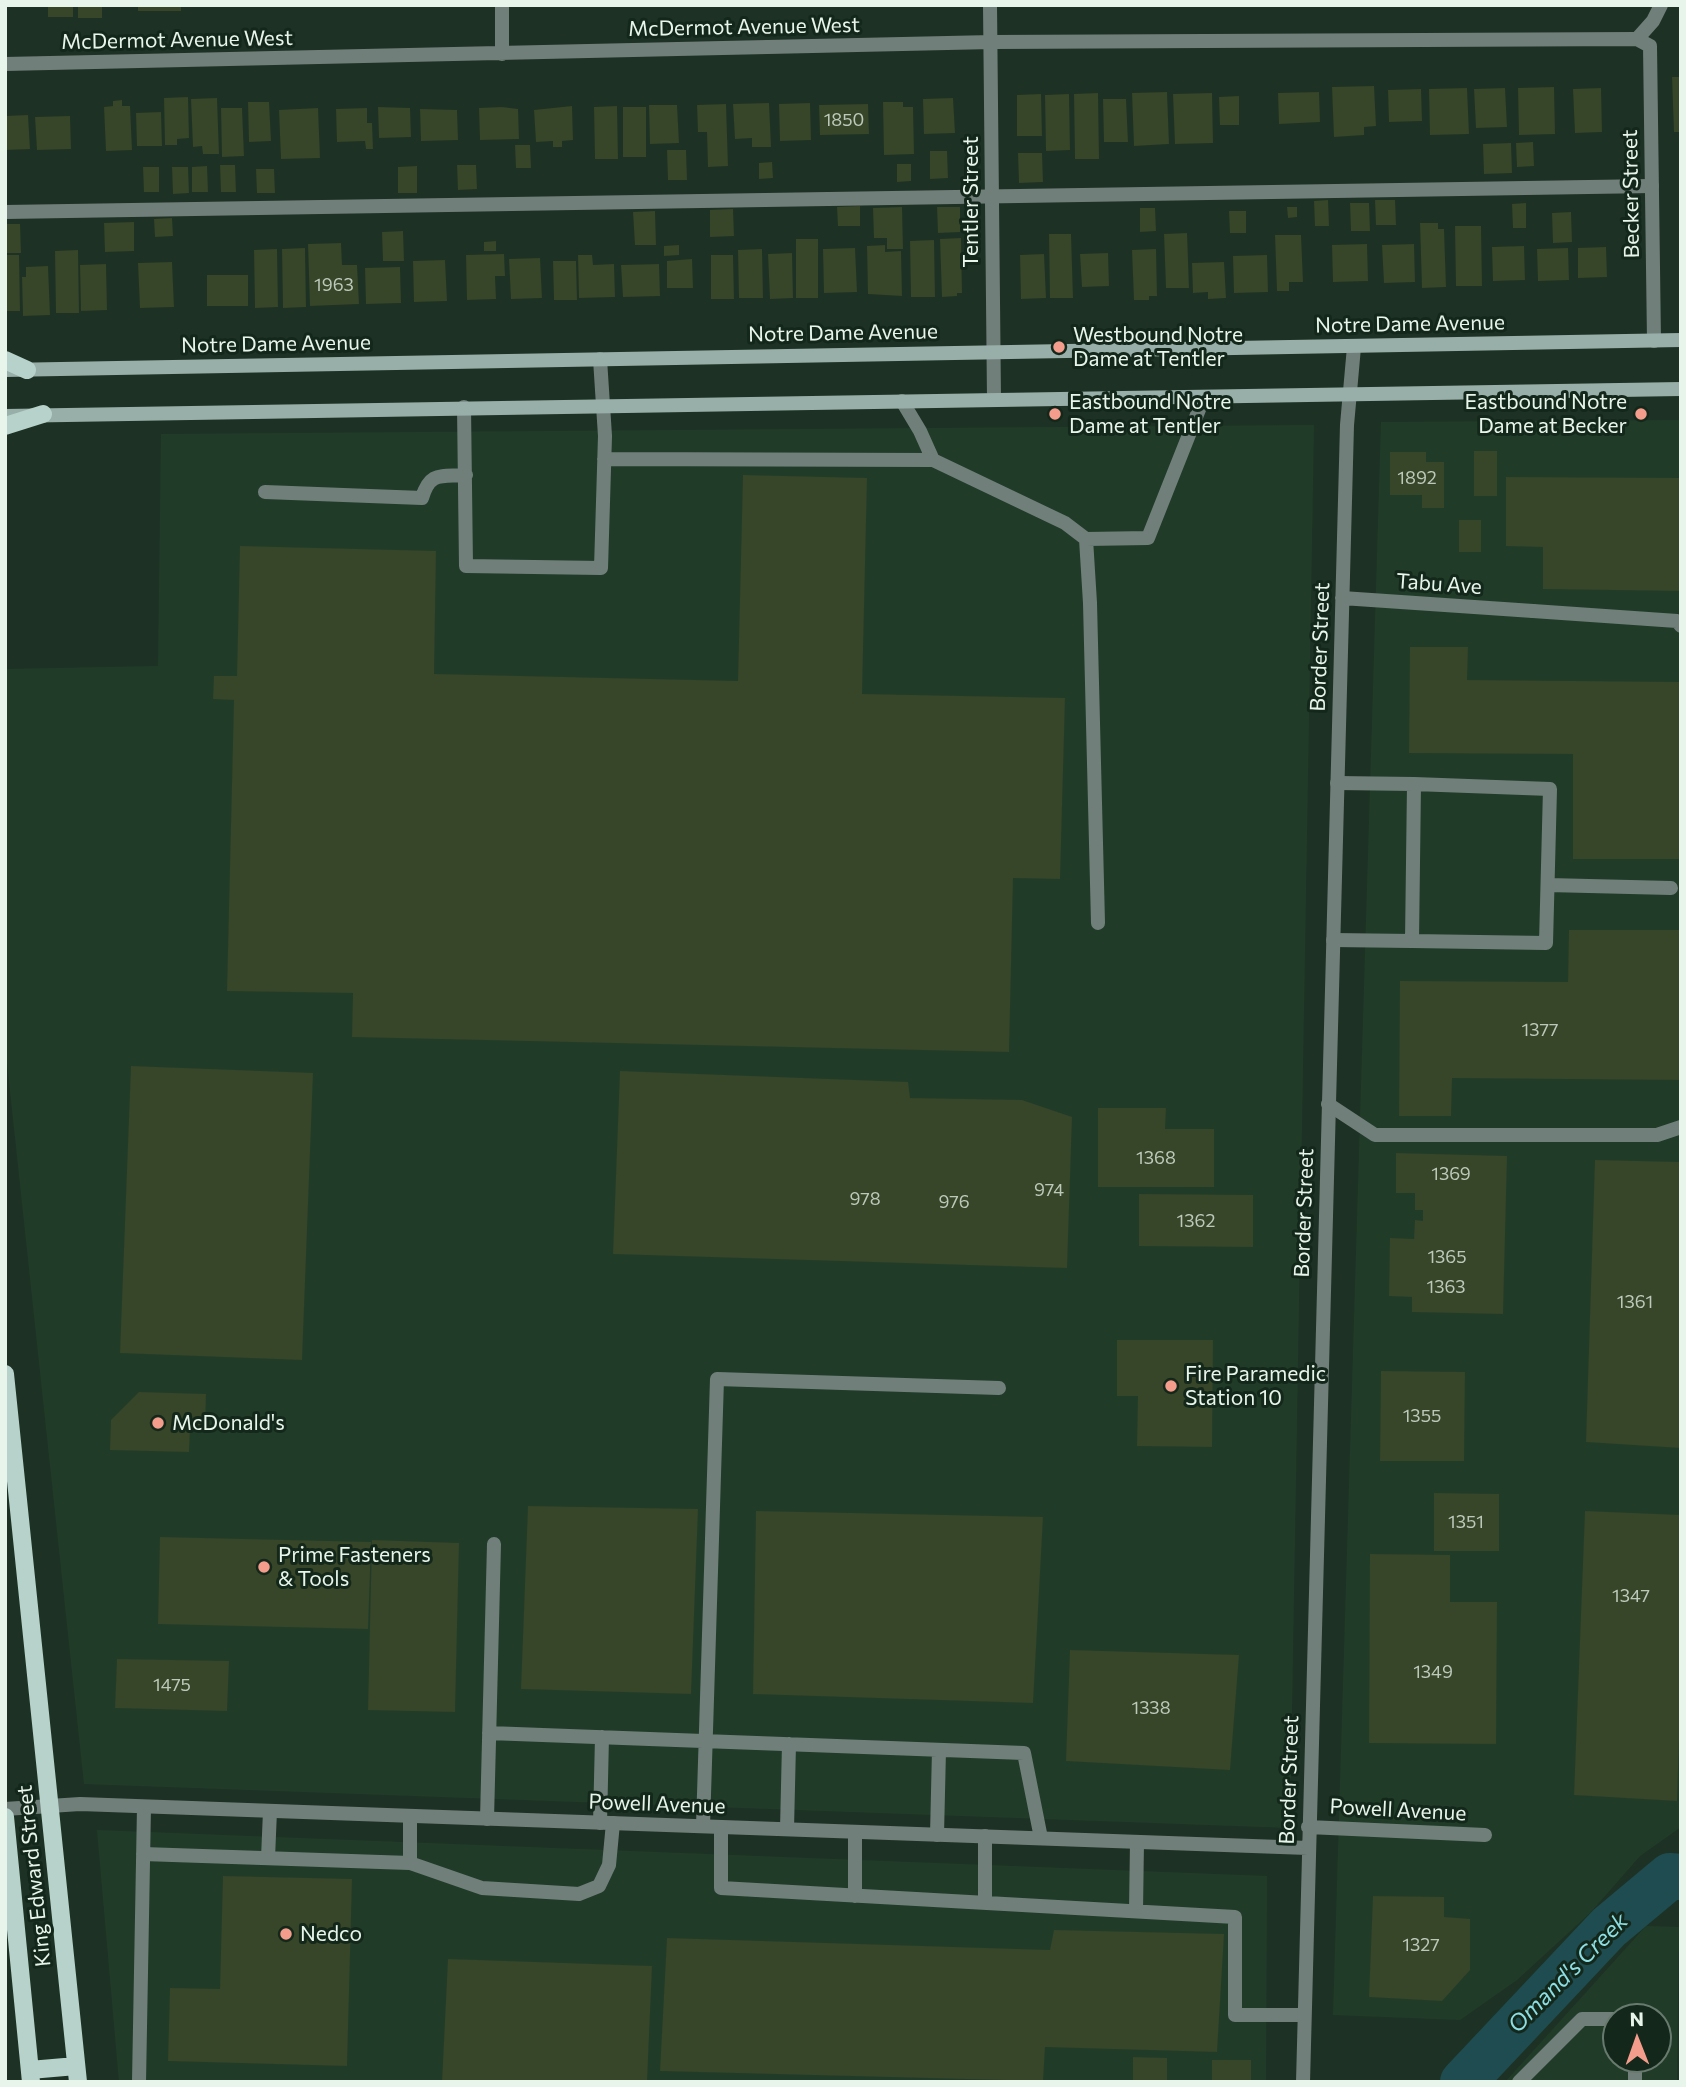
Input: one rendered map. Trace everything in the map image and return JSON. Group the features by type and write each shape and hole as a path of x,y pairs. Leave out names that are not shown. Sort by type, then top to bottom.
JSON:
{"main road":[{"name":"Notre Dame Avenue","path":"5,370 1681,340"},
{"path":"5,360 27,370"},
{"path":"5,416 1681,389"},
{"path":"5,426 43,414"},
{"name":"King Edward Street","path":"5,1374 12,1493 50,1805 77,2074"},
{"name":"King Edward Street","path":"5,1817 31,2076"},
{"path":"31,2076 77,2074"}],"street":[{"path":"502,5 502,54"},
{"name":"Tentler Street","path":"990,5 994,400"},
{"path":"1643,43 1661,5"},
{"name":"McDermot Avenue West","path":"5,64 992,42 1643,43"},
{"name":"Becker Street","path":"1643,43 1652,186 1654,341"},
{"path":"5,212 1652,186"},
{"name":"Border Street","path":"1303,2082 1342,598 1349,395 1354,347"},
{"path":"464,407 467,566 601,568 604,459 600,359"},
{"path":"604,459 933,460 1065,523 1086,539 1149,538 1205,397"},
{"path":"902,401 933,460"},
{"path":"265,492 422,498 426,482 433,477 466,475"},
{"path":"1086,539 1098,923"},
{"name":"Tabu Ave","path":"1342,598 1677,621 1681,626"},
{"path":"1333,940 1546,943 1548,885 1550,789 1337,783"},
{"path":"1412,941 1414,784"},
{"path":"1548,885 1671,888"},
{"path":"1328,1104 1375,1135 1657,1135 1681,1127"},
{"path":"704,1826 717,1379 999,1388"},
{"path":"487,1819 494,1544"},
{"path":"489,1733 1024,1753 1041,1838"},
{"path":"143,1854 410,1863 482,1888 579,1894 599,1885 609,1865 602,1737"},
{"path":"787,1829 789,1744"},
{"path":"937,1835 939,1749"},
{"name":"Powell Avenue","path":"5,1809 50,1805 144,1807 1308,1848"},
{"path":"139,2082 144,1807"},
{"path":"268,1858 270,1811"},
{"path":"410,1816 410,1863"},
{"path":"721,1827 721,1888 1234,1917 1235,2015 1304,2015"},
{"name":"Powell Avenue","path":"1308,1827 1485,1835"},
{"path":"855,1832 855,1896"},
{"path":"985,1836 985,1903"},
{"path":"1136,1912 1137,1842"},
{"path":"1518,2082 1582,2019 1602,2019"}],"shaded area":[{"path":"1681,420 1681,1827 1640,1856 1590,1913 1517,1980 1460,2020 1333,2015 1381,422"},
{"path":"1314,425 1290,1828 84,1784 5,1044 5,669 158,666 161,434"},
{"path":"97,1830 1267,1876 1266,2082 119,2082"},
{"path":"1646,1926 1679,1927 1677,2082 1505,2082"}],"building":[{"path":"48,5 73,5 73,17 48,17"},
{"path":"78,5 102,5 102,18 78,18"},
{"path":"138,5 181,5 181,11 138,11"},
{"path":"1672,77 1681,77 1681,132 1674,132"},
{"path":"1374,86 1376,126 1364,127 1364,135 1334,137 1332,87"},
{"path":"1554,87 1555,134 1519,135 1518,88"},
{"path":"1467,88 1469,134 1430,135 1429,89"},
{"path":"1505,88 1507,127 1476,128 1474,89"},
{"path":"1601,88 1602,132 1575,133 1573,89"},
{"path":"1421,89 1422,121 1389,122 1388,90"},
{"path":"1167,92 1169,144 1134,146 1132,93"},
{"path":"1319,92 1320,122 1279,124 1278,93"},
{"path":"1098,93 1099,159 1075,159 1074,94"},
{"path":"1212,93 1213,143 1175,144 1173,94"},
{"path":"1041,94 1042,136 1017,136 1017,95"},
{"path":"1069,94 1070,150 1046,151 1045,95"},
{"path":"1239,96 1239,125 1220,125 1219,97"},
{"path":"188,97 189,138 177,139 177,145 165,145 164,98"},
{"path":"217,98 219,154 203,154 202,146 193,147 191,99"},
{"path":"953,98 955,133 924,134 923,99"},
{"path":"1103,99 1126,99 1128,142 1104,142"},
{"path":"122,100 122,106 130,106 132,150 106,151 104,107 113,106 113,101"},
{"path":"248,102 269,102 271,141 249,142"},
{"path":"883,102 903,102 903,107 913,107 914,154 884,155"},
{"path":"769,103 771,147 752,147 752,138 735,139 733,104"},
{"path":"810,103 811,140 780,141 779,104"},
{"path":"726,104 728,166 708,167 707,132 698,132 697,105"},
{"path":"868,104 869,134 820,135 819,105"},
{"path":"649,105 677,105 679,143 650,144"},
{"path":"572,106 573,140 562,141 562,147 553,147 553,141 536,142 534,110"},
{"path":"617,106 618,159 595,159 594,107"},
{"path":"378,107 410,108 411,137 379,138"},
{"path":"623,107 646,107 646,157 623,157"},
{"path":"221,108 242,108 244,156 222,157"},
{"path":"318,108 320,158 281,159 279,110"},
{"path":"367,108 367,123 372,123 373,149 366,149 365,141 337,142 336,109"},
{"path":"479,108 518,109 519,139 480,140"},
{"path":"420,109 457,110 458,140 421,141"},
{"path":"161,112 162,146 137,146 136,113"},
{"path":"28,115 30,149 5,150 5,116"},
{"path":"70,116 71,149 37,150 35,117"},
{"path":"1533,142 1534,166 1517,167 1516,143"},
{"path":"1511,143 1512,173 1484,174 1483,144"},
{"path":"515,145 530,145 531,168 516,168"},
{"path":"667,150 686,150 687,180 668,180"},
{"path":"930,151 947,151 948,178 930,179"},
{"path":"1018,153 1042,153 1043,182 1019,183"},
{"path":"772,162 773,178 759,179 759,163"},
{"path":"897,164 911,164 911,181 897,182"},
{"path":"220,165 235,165 236,192 221,192"},
{"path":"457,165 476,165 477,189 458,190"},
{"path":"207,166 208,192 192,192 192,167"},
{"path":"417,166 417,193 398,193 398,167"},
{"path":"143,167 159,167 159,192 144,192"},
{"path":"172,167 188,167 189,193 173,194"},
{"path":"256,169 274,169 275,193 257,193"},
{"path":"1328,200 1329,226 1315,226 1314,201"},
{"path":"1375,200 1395,200 1396,225 1376,225"},
{"path":"1350,203 1369,203 1370,231 1351,231"},
{"path":"1526,203 1526,228 1513,228 1512,204"},
{"path":"860,206 860,226 838,226 837,207"},
{"path":"902,207 903,249 887,249 887,238 874,238 873,208"},
{"path":"937,207 960,207 960,232 938,233"},
{"path":"1287,207 1297,207 1297,217 1288,218"},
{"path":"1140,208 1155,208 1156,231 1140,232"},
{"path":"733,209 734,236 710,237 710,210"},
{"path":"655,211 656,245 635,245 633,212"},
{"path":"1229,211 1246,211 1246,233 1230,233"},
{"path":"1571,212 1572,242 1553,243 1552,213"},
{"path":"172,218 173,236 155,237 154,219"},
{"path":"134,222 134,251 105,252 104,223"},
{"path":"1420,223 1438,223 1438,229 1444,229 1446,287 1422,288"},
{"path":"5,224 20,224 21,253 5,253"},
{"path":"1455,226 1481,226 1482,286 1456,286"},
{"path":"403,231 404,261 383,261 382,232"},
{"path":"1187,233 1189,288 1166,288 1164,234"},
{"path":"1049,234 1071,234 1073,298 1050,298"},
{"path":"1275,235 1301,235 1303,282 1289,282 1289,291 1277,291"},
{"path":"961,238 962,293 942,297 940,239"},
{"path":"796,239 818,239 818,298 796,298"},
{"path":"934,240 935,297 911,297 910,241"},
{"path":"496,241 496,251 484,251 484,242"},
{"path":"341,243 342,265 357,265 359,304 310,306 308,244"},
{"path":"1367,244 1368,281 1333,282 1332,245"},
{"path":"1414,244 1415,282 1384,283 1382,245"},
{"path":"679,245 679,255 664,256 664,246"},
{"path":"885,245 885,252 901,251 902,296 868,294 867,246"},
{"path":"1524,246 1525,280 1493,281 1492,247"},
{"path":"1606,247 1607,277 1578,278 1578,248"},
{"path":"305,248 306,307 283,308 282,249"},
{"path":"855,248 857,292 824,293 823,249"},
{"path":"1568,248 1569,280 1538,281 1537,249"},
{"path":"277,249 278,307 255,308 254,250"},
{"path":"762,249 763,298 739,298 738,250"},
{"path":"1156,249 1157,296 1149,296 1149,300 1134,300 1132,250"},
{"path":"78,250 79,313 56,313 55,251"},
{"path":"792,253 793,298 770,299 768,254"},
{"path":"1108,253 1109,286 1082,287 1080,254"},
{"path":"504,254 505,276 495,276 496,299 467,300 466,255"},
{"path":"1044,254 1046,298 1021,299 1020,255"},
{"path":"5,255 19,255 20,311 5,311"},
{"path":"578,255 592,255 593,265 614,264 615,297 579,298"},
{"path":"711,255 733,255 734,299 711,299"},
{"path":"1267,255 1268,292 1234,293 1233,256"},
{"path":"540,258 542,298 511,299 509,259"},
{"path":"692,259 693,288 667,288 667,261"},
{"path":"445,260 447,301 414,302 413,261"},
{"path":"553,261 576,261 577,300 554,300"},
{"path":"172,262 174,307 140,308 138,263"},
{"path":"1224,262 1226,298 1208,299 1208,292 1193,293 1192,263"},
{"path":"106,264 107,310 81,311 80,265"},
{"path":"659,264 660,296 623,297 621,265"},
{"path":"48,266 50,315 23,316 22,277 26,277 26,267"},
{"path":"400,267 401,303 366,304 365,268"},
{"path":"207,275 248,275 248,306 207,306"},
{"path":"1474,451 1497,451 1497,496 1474,496"},
{"path":"1390,452 1426,452 1426,462 1444,462 1444,508 1422,508 1422,495 1390,495"},
{"path":"743,475 867,478 862,694 1065,698 1060,879 1013,878 1009,1052 352,1037 353,993 227,991 234,700 213,699 214,676 237,676 240,546 436,551 434,674 738,681"},
{"path":"1506,477 1681,478 1681,591 1543,589 1543,547 1506,546"},
{"path":"1459,520 1481,520 1481,552 1459,552"},
{"path":"1410,647 1468,647 1467,680 1681,682 1681,859 1573,859 1573,754 1409,753"},
{"path":"1569,930 1681,930 1680,1080 1452,1078 1451,1116 1399,1116 1400,981 1568,982"},
{"path":"131,1066 313,1073 302,1360 120,1353"},
{"path":"620,1071 908,1082 910,1098 1022,1100 1072,1117 1067,1268 613,1254"},
{"path":"1098,1108 1166,1108 1165,1129 1214,1129 1214,1187 1098,1187"},
{"path":"1396,1153 1507,1156 1503,1314 1412,1312 1412,1297 1389,1296 1390,1238 1414,1239 1415,1220 1423,1221 1423,1210 1415,1210 1415,1193 1396,1193"},
{"path":"1595,1160 1681,1162 1681,1448 1586,1442"},
{"path":"1139,1194 1253,1195 1253,1247 1139,1246"},
{"path":"1117,1340 1213,1340 1212,1447 1137,1446 1138,1396 1117,1396"},
{"path":"1381,1371 1465,1372 1464,1461 1380,1461"},
{"name":"McDonald's","path":"139,1392 206,1394 205,1427 190,1427 189,1452 110,1450 111,1420"},
{"path":"1434,1493 1499,1494 1499,1551 1434,1551"},
{"path":"528,1506 698,1509 691,1694 521,1689"},
{"path":"756,1511 1043,1517 1033,1703 753,1694"},
{"path":"1585,1511 1681,1515 1681,1678 1677,1801 1574,1795"},
{"name":"Prime Fasteners & Tools","path":"160,1537 371,1542 368,1629 158,1624"},
{"path":"372,1540 459,1543 455,1712 368,1710"},
{"path":"1370,1554 1450,1555 1450,1602 1497,1602 1496,1744 1369,1743"},
{"path":"1070,1650 1239,1655 1230,1770 1066,1761"},
{"path":"117,1659 229,1661 227,1711 115,1708"},
{"name":"Nedco","path":"223,1876 352,1879 347,2066 168,2061 170,1988 220,1989"},
{"path":"1373,1896 1444,1897 1444,1917 1470,1919 1470,1970 1442,2001 1369,1997"},
{"path":"1054,1930 1224,1934 1217,2052 1045,2047 1043,2081 660,2071 667,1938 1050,1950"},
{"path":"448,1959 652,1966 647,2082 442,2082"},
{"path":"1133,2057 1167,2058 1167,2082 1133,2082"},
{"path":"1212,2060 1251,2060 1251,2082 1212,2082"}],"waterway":[{"name":"Omand's Creek","path":"1463,2082 1609,1927 1670,1876 1681,1877"}],"place":[{"name":"Westbound Notre Dame at Tentler","path":"1059,347"},
{"name":"Eastbound Notre Dame at Tentler","path":"1055,414"},
{"name":"Eastbound Notre Dame at Becker","path":"1641,414"},
{"name":"Fire Paramedic Station 10","path":"1171,1386"},
{"name":"McDonald's","path":"158,1423"},
{"name":"Prime Fasteners & Tools","path":"264,1567"},
{"name":"Nedco","path":"286,1934"}]}
